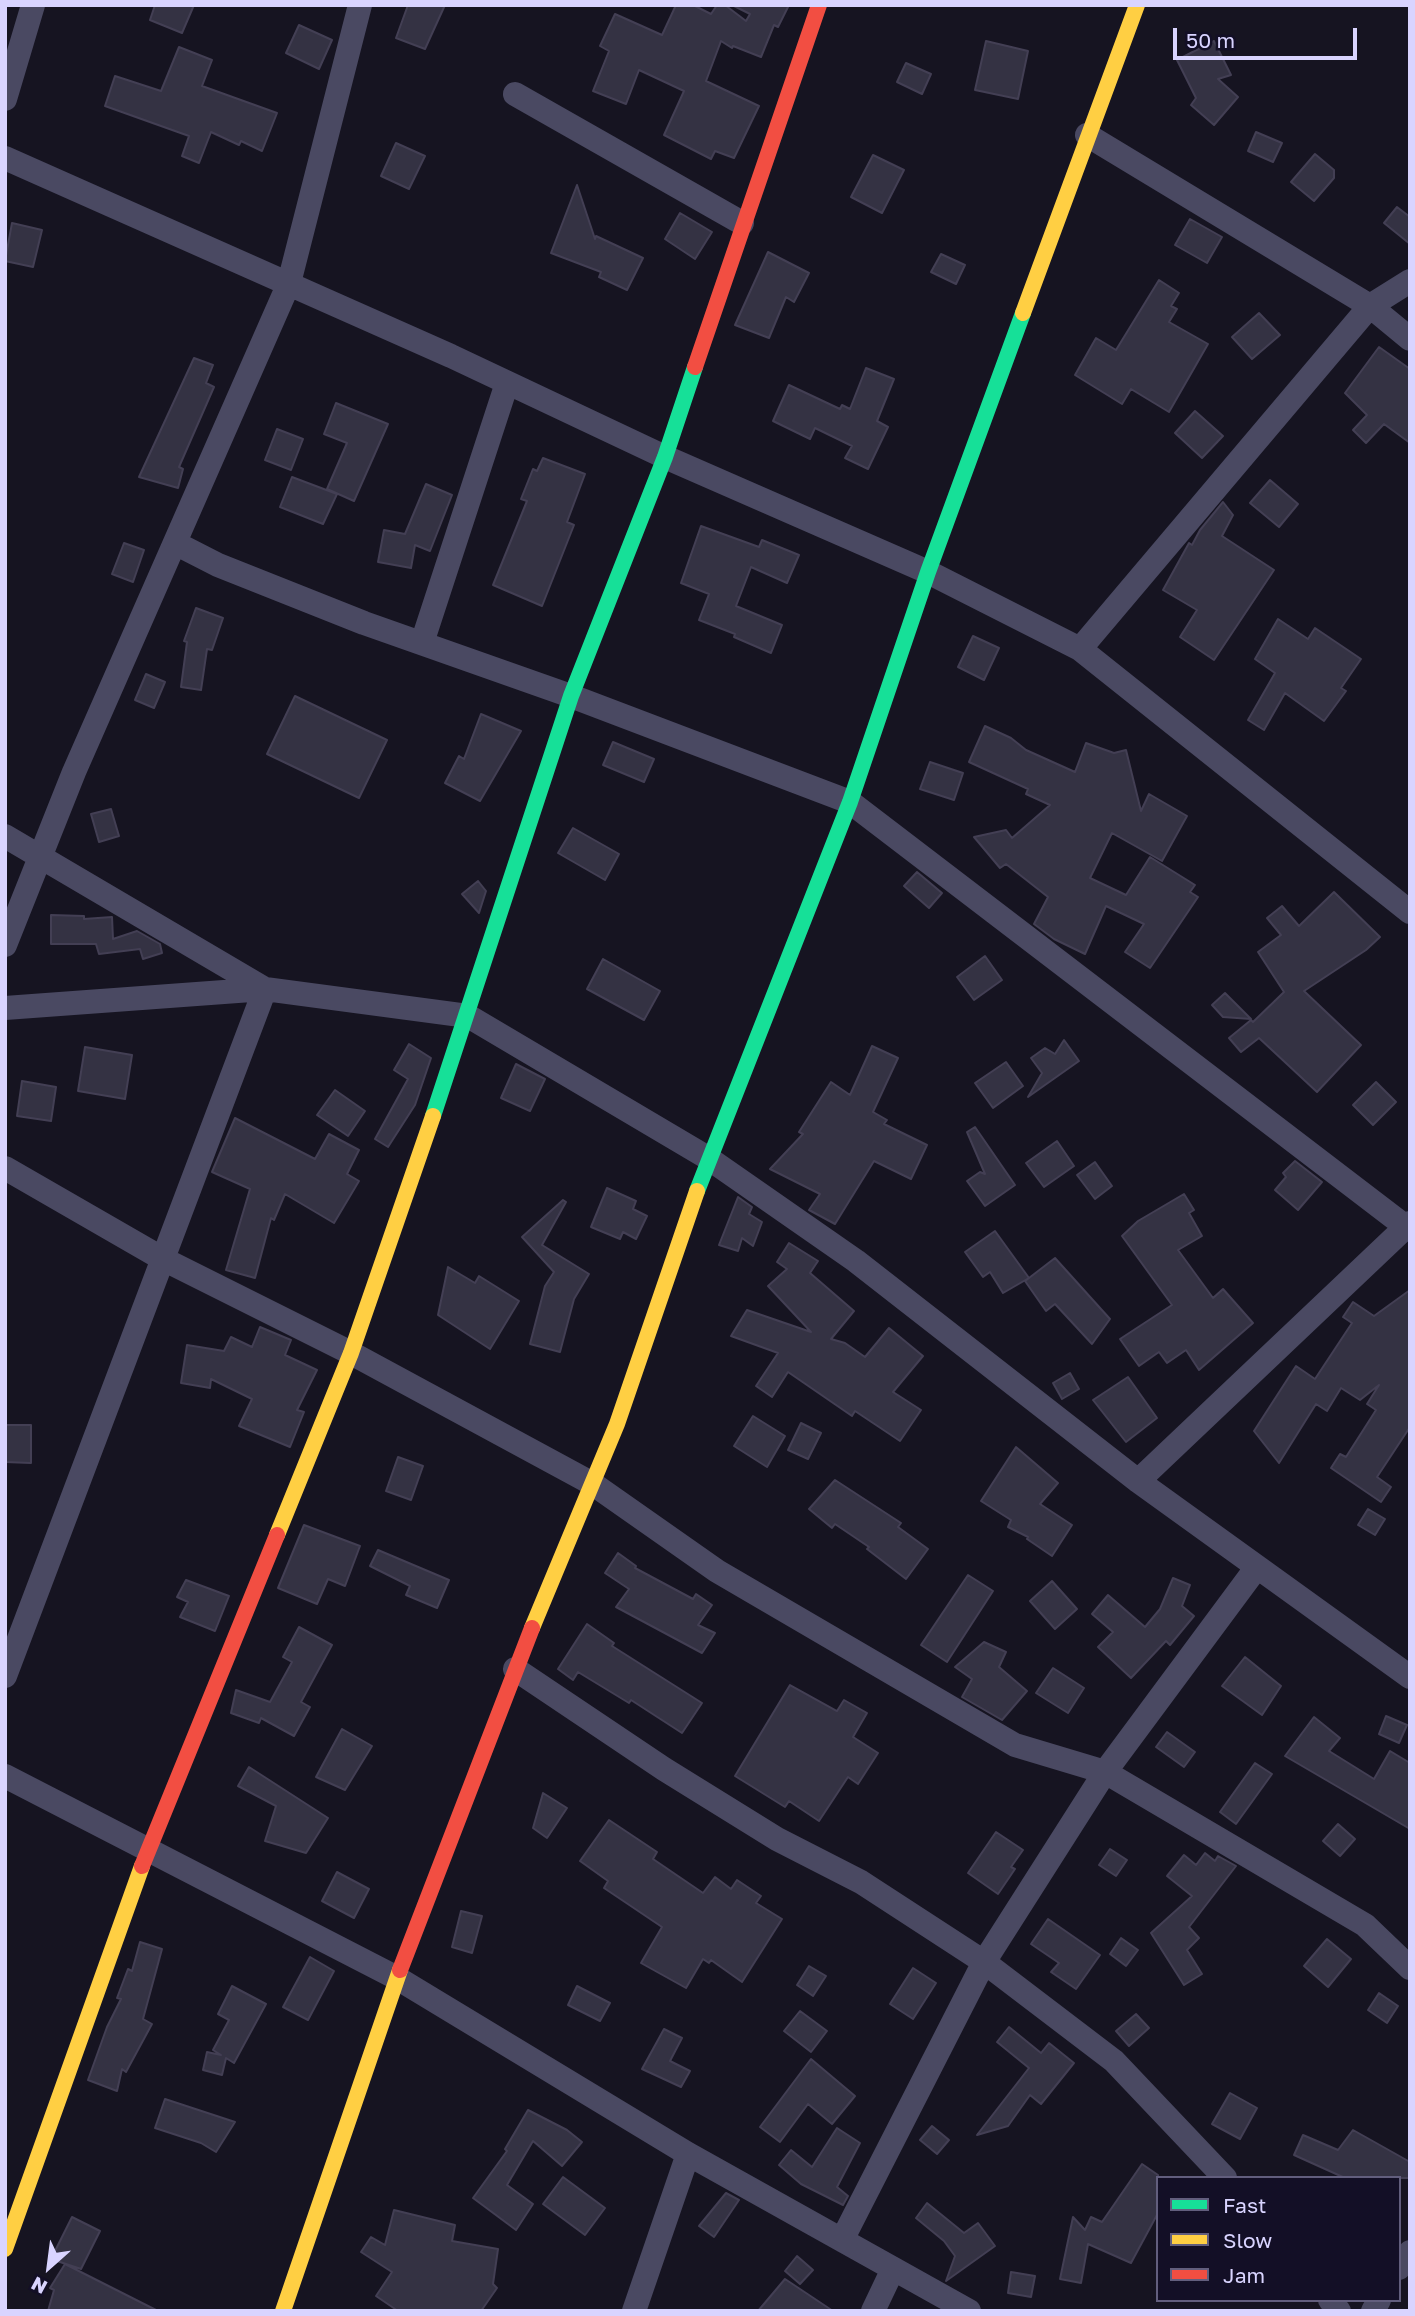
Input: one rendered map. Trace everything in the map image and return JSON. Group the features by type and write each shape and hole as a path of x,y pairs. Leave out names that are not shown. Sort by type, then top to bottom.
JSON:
{"street":[{"path":"5,99 33,5"},
{"path":"5,945 174,544 289,283 360,5"},
{"path":"5,2249 149,1847 351,1353 468,1016 571,696 665,457 742,223 819,5"},
{"path":"283,2311 397,1978 515,1669 593,1484 708,1158 849,802 928,572 1014,346 1087,135 1137,5"},
{"path":"514,94 742,223"},
{"path":"1087,135 1370,306 1410,339"},
{"path":"5,158 120,211 289,283 665,457 928,572 1080,649 1410,912"},
{"path":"1080,649 1370,306 1410,281"},
{"path":"422,643 507,383"},
{"path":"174,544 218,565 422,643 571,696 849,802 1408,1227 1138,1481"},
{"path":"5,836 265,989"},
{"path":"5,1676 265,989"},
{"path":"5,1007 265,989 468,1016 708,1158 856,1261 1138,1481 1410,1677"},
{"path":"5,1168 163,1259 351,1353 593,1484 717,1571 1015,1745 1105,1772 1365,1924 1410,1968"},
{"path":"842,2240 984,1962 1105,1772 1257,1567"},
{"path":"515,1669 676,1776 777,1839 861,1882 984,1962 1114,2061 1222,2176"},
{"path":"5,1776 149,1847 397,1978 688,2154 969,2311"},
{"path":"634,2311 688,2154"},
{"path":"873,2311 893,2269"}],"building":[{"path":"155,5 194,5 182,33 150,20"},
{"path":"408,5 445,5 425,49 396,38"},
{"path":"676,5 693,5 711,14 717,5 725,5 746,21 750,14 732,5 789,5 778,27 774,25 761,57 733,46 732,48 721,41 706,81 759,106 734,158 715,151 711,159 664,135 684,91 639,70 626,104 593,91 609,51 600,46 615,14 662,35"},
{"path":"299,25 332,40 319,69 286,53"},
{"path":"986,41 1028,51 1018,99 975,90"},
{"path":"1214,41 1231,75 1218,79 1238,97 1214,125 1191,105 1196,98 1177,60"},
{"path":"179,47 212,60 202,86 277,113 262,151 241,141 239,145 211,132 199,163 182,156 189,136 105,106 115,76 161,91"},
{"path":"906,63 931,74 922,94 897,82"},
{"path":"1256,132 1282,143 1273,162 1248,151"},
{"path":"396,143 425,156 409,189 381,176"},
{"path":"1315,154 1334,170 1334,178 1314,201 1291,182"},
{"path":"873,155 904,170 882,213 851,197"},
{"path":"577,185 595,239 596,236 643,258 627,290 599,277 601,272 551,253"},
{"path":"1397,207 1410,217 1410,244 1384,223"},
{"path":"680,213 712,232 695,259 665,239"},
{"path":"1190,219 1222,237 1207,263 1175,245"},
{"path":"12,223 42,230 33,267 5,261"},
{"path":"768,252 809,273 794,302 786,297 769,338 735,325"},
{"path":"941,254 965,265 956,284 931,272"},
{"path":"1159,280 1179,293 1171,306 1177,309 1169,322 1208,344 1169,412 1131,389 1122,404 1075,375 1096,338 1116,350"},
{"path":"1259,313 1280,335 1252,359 1232,337"},
{"path":"1379,347 1410,369 1410,443 1384,424 1366,443 1353,430 1367,415 1345,393"},
{"path":"194,358 213,365 206,383 214,387 179,467 183,469 178,488 139,477"},
{"path":"866,368 894,379 877,421 888,427 868,469 845,458 852,446 815,428 810,439 773,421 789,385 840,409 842,405 850,409"},
{"path":"336,403 388,424 354,501 327,489 347,443 324,434"},
{"path":"1195,411 1223,436 1202,458 1175,433"},
{"path":"277,429 303,439 291,470 265,460"},
{"path":"543,458 585,474 567,522 574,525 542,606 493,585 527,501 521,499 533,469 537,471"},
{"path":"292,477 337,494 323,524 280,507"},
{"path":"1270,480 1298,504 1279,527 1250,503"},
{"path":"426,484 452,495 430,551 415,545 411,568 378,562 384,530 405,534"},
{"path":"1223,502 1233,515 1222,536 1274,570 1214,660 1180,637 1197,610 1163,590 1189,543 1192,545 1200,530"},
{"path":"701,526 759,547 762,540 799,555 787,583 751,567 736,606 782,625 771,653 734,637 735,634 699,620 709,594 681,583"},
{"path":"124,543 144,550 133,582 112,574"},
{"path":"196,608 223,618 212,650 207,649 201,690 181,687 187,642 184,641"},
{"path":"1278,619 1308,639 1315,628 1361,659 1341,688 1346,691 1324,721 1285,693 1264,730 1248,720 1275,673 1255,659"},
{"path":"973,636 999,648 984,680 958,667"},
{"path":"146,674 165,682 154,708 135,700"},
{"path":"295,696 387,740 359,798 267,754"},
{"path":"481,714 521,731 480,801 445,783 459,756 464,759"},
{"path":"985,726 1011,738 1026,750 1075,772 1086,743 1114,753 1126,750 1141,811 1149,794 1187,816 1162,861 1112,833 1090,878 1126,895 1150,857 1195,885 1190,892 1198,897 1150,968 1125,952 1144,924 1106,906 1085,954 1054,939 1034,924 1048,897 1006,864 1000,868 974,837 1006,830 1012,838 1050,805 1026,794 1028,789 969,762"},
{"path":"613,742 654,759 644,782 603,765"},
{"path":"930,762 963,773 954,800 920,789"},
{"path":"111,809 119,836 99,842 91,814"},
{"path":"573,828 619,854 605,880 558,853"},
{"path":"917,872 942,893 929,908 904,886"},
{"path":"478,881 486,891 479,913 462,894"},
{"path":"1334,892 1380,937 1366,950 1304,991 1361,1045 1317,1092 1259,1038 1241,1052 1229,1038 1251,1020 1253,1022 1284,992 1258,952 1281,935 1267,918 1282,906 1299,926"},
{"path":"51,915 84,916 84,919 112,917 113,939 137,931 160,944 162,953 143,959 140,949 99,954 96,944 51,944"},
{"path":"985,956 1002,980 974,1000 957,977"},
{"path":"603,959 660,991 644,1020 587,989"},
{"path":"1225,993 1251,1019 1223,1017 1212,1005"},
{"path":"1064,1040 1079,1061 1028,1097 1042,1073 1031,1058 1045,1048 1055,1054"},
{"path":"409,1044 431,1058 415,1105 388,1147 375,1139 408,1079 394,1070"},
{"path":"872,1046 898,1058 873,1112 887,1120 884,1124 927,1145 911,1179 874,1161 835,1224 809,1210 820,1194 770,1169 803,1134 799,1132 831,1082 850,1095"},
{"path":"85,1047 132,1055 125,1099 78,1091"},
{"path":"1006,1062 1023,1086 993,1108 975,1083"},
{"path":"516,1064 545,1079 530,1111 501,1098"},
{"path":"22,1081 56,1087 51,1121 17,1116"},
{"path":"1376,1082 1396,1102 1373,1125 1353,1105"},
{"path":"335,1090 365,1111 348,1136 317,1115"},
{"path":"235,1118 315,1159 329,1134 359,1150 347,1174 359,1181 334,1223 285,1194 274,1220 271,1218 255,1278 226,1270 250,1189 212,1172"},
{"path":"975,1127 1015,1185 985,1206 967,1181 980,1172 985,1174 967,1132"},
{"path":"1057,1141 1074,1166 1044,1187 1026,1163"},
{"path":"1295,1161 1322,1182 1298,1210 1275,1190 1286,1177 1283,1173"},
{"path":"1095,1162 1112,1186 1095,1199 1077,1175"},
{"path":"607,1188 636,1201 633,1209 647,1216 636,1239 623,1232 620,1239 591,1227"},
{"path":"1184,1194 1194,1210 1189,1213 1202,1236 1178,1250 1213,1298 1223,1289 1253,1323 1199,1370 1186,1350 1167,1363 1159,1352 1139,1366 1120,1339 1172,1305 1122,1236 1138,1221"},
{"path":"738,1197 752,1207 749,1214 762,1222 753,1246 742,1238 738,1251 719,1245"},
{"path":"563,1200 566,1202 542,1245 589,1274 574,1299 560,1352 530,1344 545,1286 554,1272 522,1237"},
{"path":"995,1231 1029,1278 1003,1293 990,1272 983,1277 965,1252"},
{"path":"789,1243 818,1261 810,1273 854,1311 831,1339 845,1343 865,1357 889,1328 923,1356 893,1392 921,1410 900,1441 855,1411 852,1416 788,1372 772,1397 756,1386 778,1353 731,1336 747,1310 811,1332 768,1286 787,1269 777,1262"},
{"path":"1055,1258 1110,1319 1092,1344 1055,1304 1046,1311 1025,1281"},
{"path":"448,1267 475,1283 479,1276 519,1301 490,1349 438,1315"},
{"path":"1410,1290 1410,1427 1377,1477 1391,1487 1381,1502 1331,1468 1340,1454 1346,1457 1376,1410 1367,1404 1379,1385 1360,1400 1341,1388 1327,1411 1316,1404 1279,1463 1254,1431 1296,1366 1315,1379 1352,1323 1343,1317 1353,1302 1374,1316"},
{"path":"260,1327 291,1340 285,1355 317,1370 297,1410 304,1412 290,1447 239,1426 252,1399 211,1379 210,1388 181,1383 187,1345 224,1351 231,1337 252,1347"},
{"path":"1070,1373 1079,1389 1062,1399 1053,1383"},
{"path":"1128,1377 1157,1418 1126,1442 1093,1400"},
{"path":"753,1416 785,1436 767,1467 734,1446"},
{"path":"801,1423 821,1433 808,1459 788,1450"},
{"path":"5,1425 31,1425 31,1463 5,1462"},
{"path":"1016,1447 1058,1483 1040,1504 1072,1525 1052,1556 1027,1539 1028,1537 1008,1527 1011,1520 981,1501"},
{"path":"398,1457 423,1466 411,1500 386,1491"},
{"path":"835,1480 901,1523 898,1527 928,1549 906,1579 867,1549 869,1547 835,1524 832,1528 809,1509"},
{"path":"1368,1509 1385,1519 1375,1535 1358,1525"},
{"path":"304,1525 360,1546 345,1586 328,1579 317,1604 278,1588"},
{"path":"378,1550 449,1580 437,1608 406,1595 410,1586 370,1566"},
{"path":"618,1553 636,1566 635,1568 693,1599 696,1594 712,1605 698,1625 715,1633 702,1653 616,1607 629,1589 605,1573"},
{"path":"968,1575 993,1591 947,1662 921,1645"},
{"path":"1173,1578 1190,1585 1182,1606 1194,1616 1170,1645 1166,1641 1131,1678 1098,1647 1113,1632 1092,1614 1108,1595 1145,1627 1160,1609"},
{"path":"186,1580 229,1596 215,1631 180,1617 188,1602 177,1597"},
{"path":"1052,1581 1077,1609 1055,1629 1030,1601"},
{"path":"587,1624 614,1643 612,1646 702,1703 682,1733 631,1700 629,1703 578,1672 573,1680 558,1669"},
{"path":"299,1627 332,1645 301,1702 310,1707 294,1736 261,1718 259,1723 231,1713 236,1690 270,1702 292,1662 283,1657"},
{"path":"984,1642 1006,1652 999,1667 1027,1691 1002,1720 962,1697 972,1679 955,1667"},
{"path":"1245,1657 1281,1686 1262,1715 1222,1686"},
{"path":"1053,1668 1084,1688 1068,1713 1036,1693"},
{"path":"790,1685 837,1711 844,1700 867,1713 853,1737 878,1753 858,1784 848,1777 819,1821 789,1801 785,1807 735,1776"},
{"path":"1386,1716 1407,1725 1399,1743 1379,1734"},
{"path":"1314,1717 1340,1738 1329,1751 1374,1779 1390,1751 1410,1763 1410,1829 1285,1756"},
{"path":"342,1729 372,1746 345,1790 316,1777"},
{"path":"1167,1732 1195,1752 1184,1767 1156,1747"},
{"path":"1255,1763 1272,1774 1236,1824 1220,1812"},
{"path":"249,1767 328,1818 306,1853 265,1841 276,1806 238,1786"},
{"path":"543,1793 567,1808 547,1838 533,1828"},
{"path":"609,1820 657,1852 653,1859 703,1893 715,1877 731,1889 737,1880 761,1896 756,1903 782,1919 742,1982 711,1960 709,1963 703,1959 686,1988 641,1963 662,1927 604,1888 608,1881 580,1861"},
{"path":"1338,1824 1355,1839 1340,1856 1323,1841"},
{"path":"996,1832 1023,1850 1011,1867 1015,1869 998,1894 968,1873"},
{"path":"1110,1849 1127,1860 1116,1876 1099,1865"},
{"path":"1205,1853 1215,1861 1218,1856 1236,1866 1189,1927 1199,1938 1187,1950 1202,1974 1184,1985 1151,1933 1192,1896 1167,1876 1184,1855 1196,1865"},
{"path":"337,1872 369,1889 354,1918 322,1901"},
{"path":"461,1911 482,1916 472,1953 452,1947"},
{"path":"1048,1919 1100,1955 1076,1989 1051,1972 1059,1963 1031,1944"},
{"path":"1121,1938 1138,1950 1126,1966 1110,1954"},
{"path":"1327,1939 1351,1959 1328,1987 1304,1966"},
{"path":"140,1942 162,1949 143,2019 152,2024 126,2072 122,2069 117,2091 88,2080 107,2027 121,1999 117,1998 128,1969 132,1971"},
{"path":"310,1957 334,1971 308,2020 283,2007"},
{"path":"809,1966 826,1976 813,1996 797,1985"},
{"path":"913,1968 936,1983 913,2019 890,2004"},
{"path":"232,1986 266,2004 234,2063 226,2058 222,2075 203,2070 207,2052 221,2055 213,2050 229,2020 218,2014"},
{"path":"577,1986 610,2003 600,2021 568,2005"},
{"path":"1379,1993 1398,2006 1387,2023 1368,2010"},
{"path":"800,2011 827,2031 811,2052 784,2031"},
{"path":"1136,2014 1149,2028 1129,2046 1116,2031"},
{"path":"1009,2027 1041,2053 1049,2043 1074,2063 1041,2104 1030,2095 1008,2126 977,2135 1029,2068 997,2042"},
{"path":"664,2029 682,2038 670,2061 690,2071 681,2087 642,2069"},
{"path":"811,2059 855,2096 832,2124 808,2104 780,2142 760,2127"},
{"path":"1230,2093 1257,2108 1240,2139 1212,2124"},
{"path":"165,2099 235,2122 216,2152 201,2143 155,2128"},
{"path":"528,2110 567,2130 582,2142 562,2166 533,2141 507,2185 533,2204 516,2230 473,2198 507,2151 505,2149"},
{"path":"932,2126 949,2140 937,2154 920,2140"},
{"path":"837,2128 860,2143 837,2187 848,2196 843,2205 801,2184 779,2165 791,2150 812,2167"},
{"path":"1353,2130 1410,2162 1410,2178 1341,2176 1294,2155 1303,2135 1338,2150"},
{"path":"1142,2164 1158,2175 1156,2217 1131,2263 1088,2244 1081,2283 1060,2279 1073,2217 1085,2230 1091,2217 1102,2222"},
{"path":"563,2177 605,2208 585,2235 543,2204"},
{"path":"726,2193 739,2200 714,2237 699,2226"},
{"path":"927,2203 964,2233 978,2223 995,2246 946,2281 955,2256 944,2241 916,2218"},
{"path":"394,2210 455,2225 452,2241 498,2249 493,2284 497,2288 481,2311 398,2311 376,2296 392,2272 361,2252 371,2237 385,2245"},
{"path":"72,2217 100,2231 81,2269 51,2259"},
{"path":"797,2256 813,2270 800,2284 785,2271"},
{"path":"65,2264 158,2311 48,2311 54,2290 50,2288"},
{"path":"1011,2272 1035,2276 1031,2297 1008,2293"},
{"path":"785,2279 833,2311 758,2311"}],"traffic: fast":[{"path":"697,1191 850,802 928,572 1023,313"},
{"path":"433,1116 571,696 665,457 695,367"}],"traffic: slow":[{"path":"1023,313 1137,5"},
{"path":"277,1535 351,1353 433,1116"},
{"path":"532,1628 617,1424 697,1191"},
{"path":"5,2249 142,1866"},
{"path":"283,2311 400,1970"}],"traffic: jam":[{"path":"695,367 819,5"},
{"path":"142,1866 277,1535"},
{"path":"400,1970 532,1628"}]}
